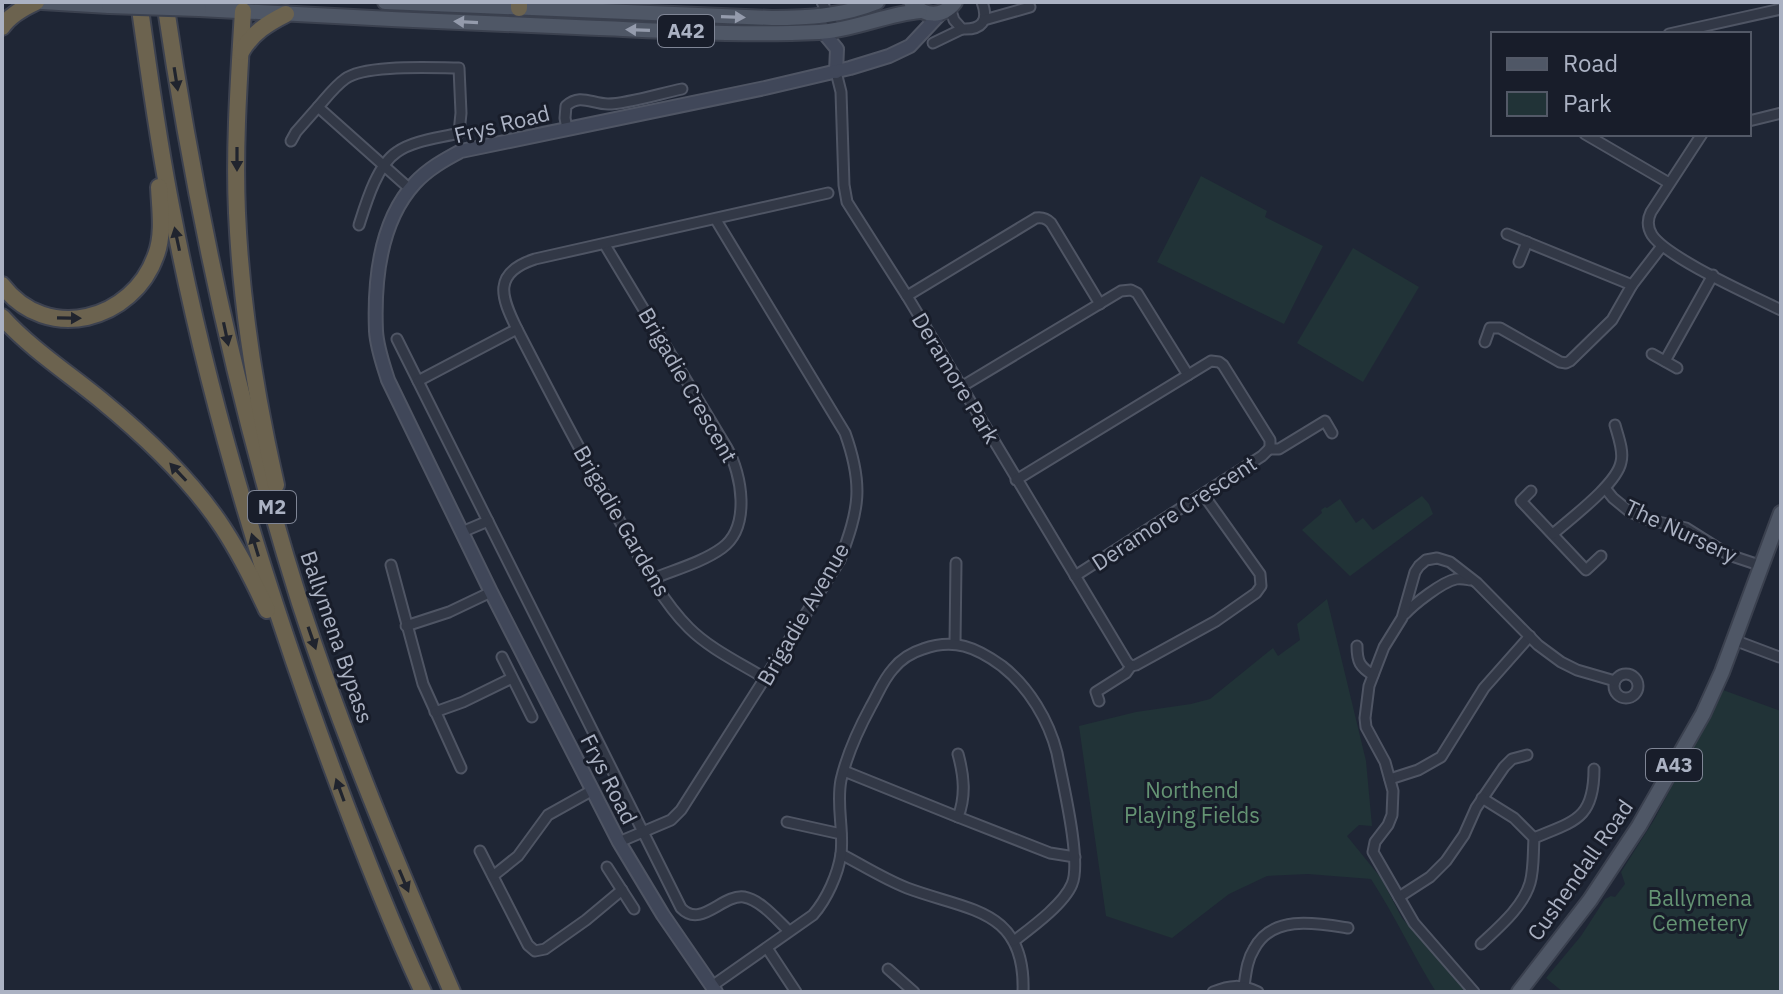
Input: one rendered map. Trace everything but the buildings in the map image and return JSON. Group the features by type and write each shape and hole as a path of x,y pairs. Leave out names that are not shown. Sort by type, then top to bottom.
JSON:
{"highway":[{"path":"2,27 6,20 39,2"},
{"name":"M2","path":"139,2 175,226 218,413 246,514 294,665 376,886 423,992"},
{"name":"Ballymena Bypass","path":"165,2 189,155 226,333 259,464 300,604 339,716 390,849 452,992"},
{"path":"244,7 237,213 245,296 267,448 300,604"},
{"path":"241,53 253,35 286,14"},
{"path":"2,285 23,305 60,319 81,319 102,314 137,290 159,245 154,110"},
{"path":"2,317 18,334 147,440 202,500 241,557 294,665"}],"main road":[{"name":"A42","path":"39,2 199,9 244,7 286,14 744,33 829,31 919,9 949,8"},
{"name":"A42","path":"385,2 519,5 772,18 826,9 854,10 877,2"},
{"path":"502,24 512,19 519,5"},
{"name":"Cushendall Road","path":"1519,992 1590,900 1639,826 1703,714 1762,566 1776,542 1781,513"}],"street":[{"path":"933,43 962,29 980,26 985,10 982,2"},
{"path":"984,20 1030,7"},
{"path":"949,8 962,29"},
{"name":"Frys Road","path":"714,989 663,915 591,791 388,380 376,333 377,287 383,249 391,219 410,189 427,171 461,151 836,72 902,51 949,8"},
{"path":"826,9 829,31 837,49 836,72"},
{"path":"919,9 921,35"},
{"path":"1678,32 1781,9"},
{"path":"291,141 346,77 370,70 459,68 459,133 396,153 384,166 359,225"},
{"name":"Deramore Park","path":"836,72 841,92 846,198 1131,666"},
{"path":"567,129 566,106 577,99 611,104 682,89"},
{"path":"318,107 410,189"},
{"path":"1751,120 1781,113"},
{"path":"1588,136 1669,183"},
{"path":"1701,136 1648,219 1651,234 1673,255 1781,310"},
{"name":"Brigadie Gardens","path":"766,679 690,629 652,579 586,462 517,329 503,295 514,268 539,258 828,193"},
{"path":"907,296 1040,217 1051,223 1100,304"},
{"name":"Brigadie Avenue","path":"619,842 671,820 681,810 840,560 851,530 858,492 855,460 845,433 716,220"},
{"path":"1507,234 1632,285"},
{"path":"1519,262 1527,242"},
{"name":"Brigadie Crescent","path":"605,245 727,448 741,487 738,523 726,544 711,554 652,579"},
{"path":"1485,342 1490,328 1500,328 1567,363 1612,320 1632,285 1662,246"},
{"path":"1665,361 1713,275"},
{"path":"961,387 1123,291 1137,293 1188,375"},
{"path":"418,381 517,329"},
{"name":"Frys Road","path":"397,339 681,908 688,914 697,915 728,900 746,897 757,902 789,931"},
{"path":"1652,354 1677,368"},
{"name":"Deramore Crescent","path":"1016,480 1213,361 1221,362 1270,440 1269,449 1262,456 1075,576"},
{"path":"1269,449 1279,449 1325,421 1332,433"},
{"name":"The Nursery","path":"1553,534 1615,476 1622,460 1615,425"},
{"name":"The Nursery","path":"1605,488 1630,512 1649,520 1686,528 1729,555 1762,566"},
{"path":"1531,491 1521,501 1586,570 1601,556"},
{"path":"1099,701 1096,692 1126,673 1131,666 1216,621 1256,593 1261,586 1259,573 1203,494"},
{"path":"462,532 488,521"},
{"path":"1402,618 1420,564 1429,559 1446,560 1477,583 1551,656 1572,668 1615,681"},
{"path":"955,643 956,563"},
{"path":"391,565 423,684 461,768"},
{"path":"1474,992 1414,923 1375,858 1375,842 1392,815 1393,791 1385,762 1365,722 1369,686 1384,647 1402,618 1418,602 1451,581 1462,579 1477,583"},
{"path":"406,626 449,612 491,592"},
{"path":"1390,779 1418,770 1441,757 1484,688 1530,636"},
{"path":"1734,640 1779,657"},
{"path":"714,989 813,915 820,906 841,854 839,795 855,738 893,669 910,654 935,645 955,643 979,651 1008,671 1048,725 1057,753 1075,857 1074,879 1070,889 1045,916 1014,941"},
{"path":"1357,646 1357,659 1361,667 1373,675"},
{"path":"502,657 532,717"},
{"path":"435,712 512,678"},
{"path":"958,754 964,784 963,803 958,817"},
{"path":"1399,897 1430,877 1446,861 1464,835 1482,798 1507,763 1527,755"},
{"path":"1534,838 1567,824 1585,810 1592,797 1594,769"},
{"path":"844,771 1050,853 1075,857"},
{"path":"493,876 518,856 548,815 591,791"},
{"path":"1481,944 1504,922 1526,893 1532,872 1534,838 1514,818 1482,798"},
{"path":"787,822 841,834"},
{"path":"480,851 528,945 539,951 586,920 622,890"},
{"path":"841,854 905,887 987,915 1002,926 1014,941 1022,969 1023,992"},
{"path":"607,867 634,909"},
{"path":"1244,986 1253,949 1273,930 1285,925 1306,923 1348,928"},
{"path":"767,948 796,992"},
{"path":"888,969 914,992"},
{"path":"1213,992 1231,985 1258,992"}],"green space":[{"path":"1201,176 1267,211 1265,217 1323,246 1284,324 1157,262"},
{"path":"1353,248 1419,287 1363,382 1297,343"},
{"path":"1422,496 1433,514 1350,576 1302,530 1322,513 1321,510 1340,499 1356,523 1363,518 1373,530"},
{"name":"Northend Playing Fields","path":"1327,599 1366,761 1372,826 1359,825 1347,836 1381,878 1402,918 1466,992 1436,992 1371,879 1308,874 1267,876 1229,894 1172,938 1106,916 1079,726 1210,699 1273,648 1278,656 1300,640 1297,624"},
{"name":"Ballymena Cemetery","path":"1723,690 1781,711 1781,992 1563,992 1546,978 1581,936 1605,899 1615,897 1625,884 1621,872 1654,820"}]}
